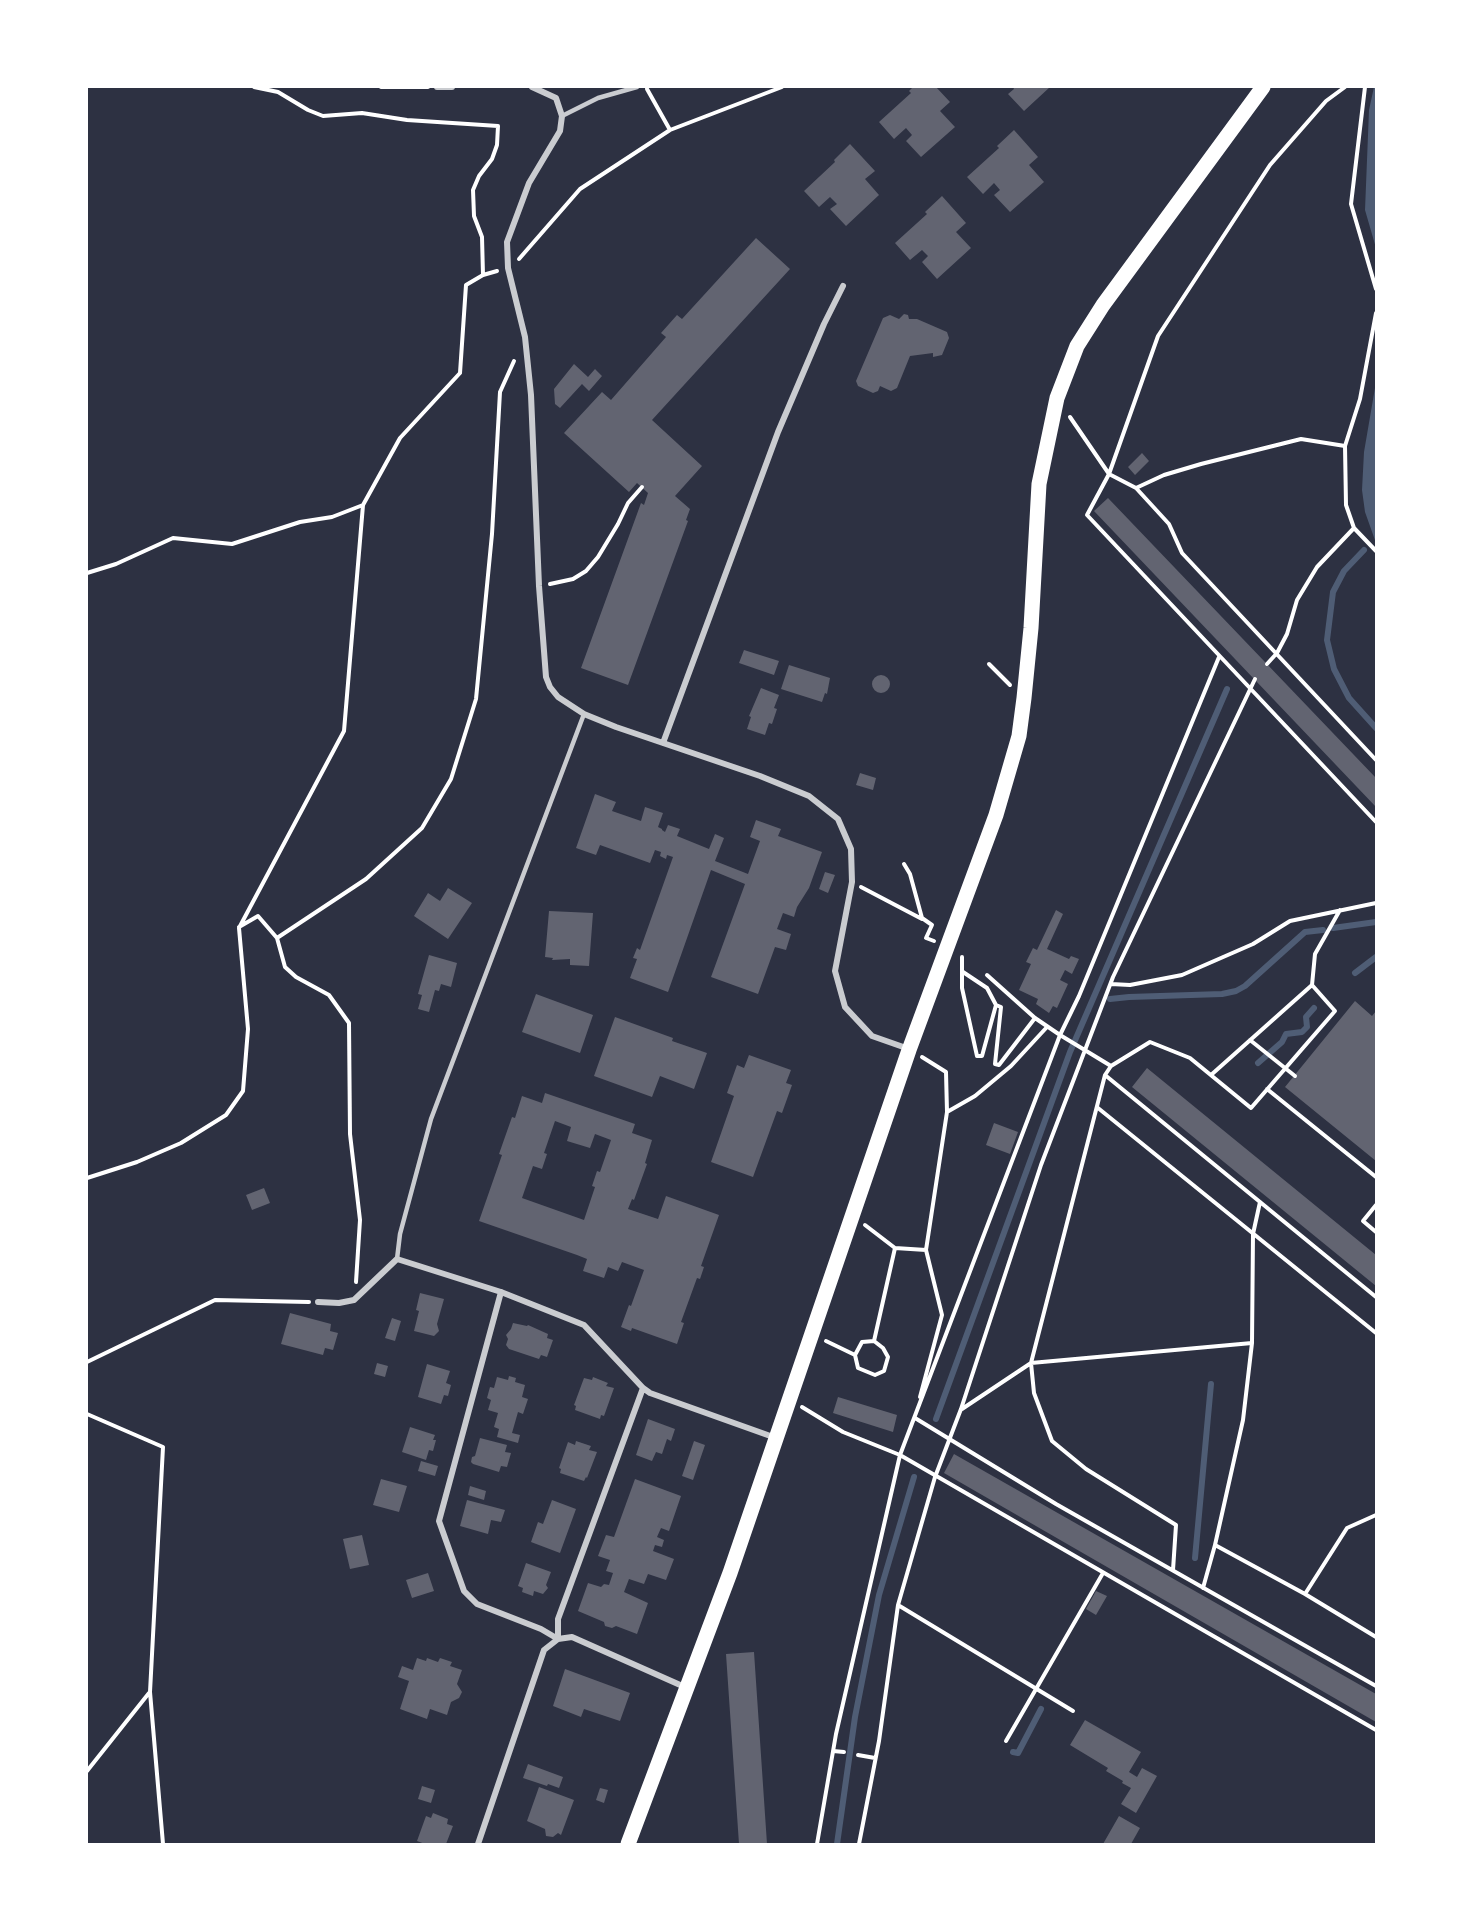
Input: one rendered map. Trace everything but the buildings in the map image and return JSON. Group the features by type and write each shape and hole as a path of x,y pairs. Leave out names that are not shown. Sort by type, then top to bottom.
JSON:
{"main road":[{"path":"628,1844 688,1688 777,1438 909,1050 996,815 1018,736 1024,698 1031,628 1039,484 1057,398 1077,346 1103,305 1263,87"}],"street":[{"path":"437,87 452,87"},
{"path":"532,87 556,98 562,116 560,131 529,183 507,242 508,268 525,337 531,395 539,586 546,677 558,697 584,714 760,776 809,796 838,819 851,849 852,882 835,971 845,1007 872,1036 909,1050"},
{"path":"663,743 778,432 824,324 843,286"},
{"path":"318,1302 339,1303 354,1300 398,1259 501,1292 584,1325 643,1388 651,1393 777,1438"},
{"path":"501,1292 439,1521 464,1591 477,1604 541,1629 558,1639"},
{"path":"558,1639 558,1619 643,1388"},
{"path":"478,1844 544,1650 558,1639 572,1637 688,1688"}],"lane":[{"path":"562,116 598,98 637,87"},
{"path":"398,1259 400,1234 431,1119 584,714"}],"path":[{"path":"254,87 278,92 323,116 362,113 407,120 498,126 497,145 492,159 479,176 473,190 474,216 482,237 483,275"},
{"path":"381,87 437,87"},
{"path":"645,87 670,130"},
{"path":"87,1178 137,1162 181,1143 226,1115 243,1091 248,1029 239,928 344,731 363,505 400,438 460,373 465,285 483,275 508,268 523,255 580,189 670,130 782,87"},
{"path":"1343,87 1326,100 1270,165 1158,336 1109,474 1087,515 1376,822"},
{"path":"1365,87 1351,204 1376,289"},
{"path":"1375,549 1354,528 1346,505 1345,446 1360,399 1376,313"},
{"path":"277,938 366,879 422,828 451,779 476,699 492,534 500,392 525,337"},
{"path":"1057,398 1109,474 1136,488 1169,524 1182,554 1376,759"},
{"path":"1136,488 1164,475 1201,464 1301,439 1345,446"},
{"path":"539,586 573,579 586,572 613,532 628,503 642,487"},
{"path":"87,573 116,564 173,538 232,544 300,522 332,517 363,505"},
{"path":"1267,664 1277,653 1287,634 1297,600 1317,567 1354,528"},
{"path":"817,1844 833,1750 900,1455 1060,1035 1079,996 1219,657"},
{"path":"989,664 1024,698"},
{"path":"859,1844 875,1758 897,1605 935,1477 961,1409 1041,1166 1084,1049 1110,984 1254,679"},
{"path":"904,864 910,874 922,919"},
{"path":"852,882 932,925 926,938 946,946"},
{"path":"1110,984 1130,985 1182,975 1253,944 1290,921 1376,903"},
{"path":"1211,1075 1312,985 1315,954 1340,910"},
{"path":"239,928 258,916 277,938 285,967 296,977 329,995 349,1023 350,1134 360,1220 354,1300"},
{"path":"962,954 962,988 976,1056 982,1056 996,1005"},
{"path":"963,972 987,988 996,1005 1001,1007 995,1064 999,1065 1035,1018"},
{"path":"987,975 1047,1027 1111,1066"},
{"path":"1173,1570 1176,1525 1086,1469 1052,1442 1034,1393 1031,1363 1105,1075 1111,1066 1150,1042 1190,1058 1251,1108 1335,1011 1312,985"},
{"path":"947,1112 975,1096 1002,1073 1047,1027"},
{"path":"1250,1040 1295,1076"},
{"path":"909,1050 946,1072 947,1112 926,1250 942,1315 915,1418"},
{"path":"1105,1075 1376,1297"},
{"path":"1268,1089 1376,1177"},
{"path":"1098,1108 1376,1333"},
{"path":"1203,1588 1243,1420 1252,1343 1253,1234 1260,1202"},
{"path":"1376,1205 1363,1221 1376,1232"},
{"path":"853,1215 895,1248 926,1250"},
{"path":"874,1341 895,1248"},
{"path":"87,1362 215,1300 318,1302"},
{"path":"812,1334 855,1355"},
{"path":"874,1341 883,1348 888,1357 884,1371 875,1375 858,1368 855,1355 862,1342 874,1341"},
{"path":"961,1409 1031,1363 1252,1343"},
{"path":"87,1414 163,1447 150,1692 163,1844"},
{"path":"819,1417 843,1432 900,1455 1376,1730"},
{"path":"915,1418 1056,1504 1376,1686"},
{"path":"1305,1594 1347,1527 1376,1515"},
{"path":"1215,1545 1305,1594 1376,1637"},
{"path":"1006,1741 1103,1573"},
{"path":"897,1605 1073,1711"},
{"path":"87,1770 150,1692"},
{"path":"833,1750 844,1752"},
{"path":"858,1755 875,1758"}],"water":[{"path":"1374,87 1376,87 1376,248 1365,210 1369,110"},
{"path":"1376,382 1376,543 1365,512 1362,490 1364,452"}],"waterway":[{"path":"1364,550 1344,571 1333,592 1327,640 1334,669 1349,698 1376,728"},
{"path":"936,1419 1070,1052 1227,689"},
{"path":"1333,928 1376,922"},
{"path":"1110,999 1222,994 1236,991 1245,986 1305,932 1323,930"},
{"path":"1355,973 1376,957"},
{"path":"1258,1063 1282,1042 1286,1034 1302,1032 1307,1027 1306,1017 1314,1008"},
{"path":"1195,1558 1211,1384"},
{"path":"837,1844 855,1717 879,1595 914,1477"},
{"path":"1013,1752 1018,1753 1041,1709"}]}
